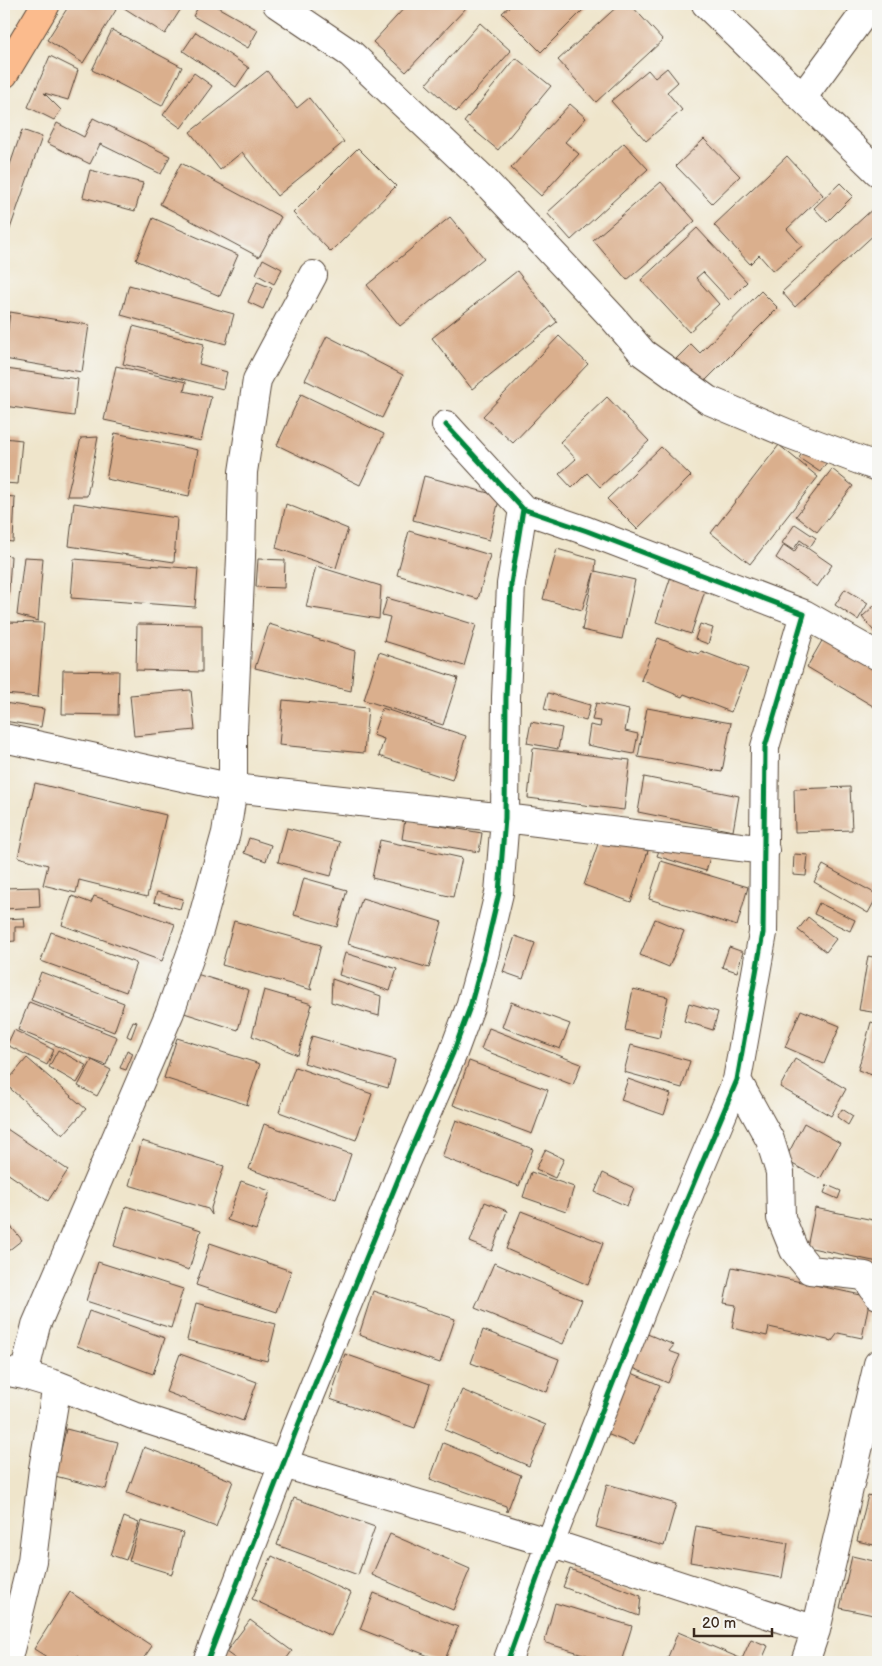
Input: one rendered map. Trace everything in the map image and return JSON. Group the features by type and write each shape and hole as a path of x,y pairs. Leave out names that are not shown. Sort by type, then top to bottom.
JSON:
{"main road":[{"path":"4,74 46,4"}],"street":[{"path":"277,4 351,54 482,178 613,318 643,354 708,400 789,434 878,467"},
{"path":"706,4 878,172"},
{"path":"802,98 871,4"},
{"path":"313,275 257,380 243,472 233,731 233,788 226,833 199,930 170,1012 14,1373 57,1386 133,1415 284,1464 550,1542 816,1630"},
{"path":"446,425 523,509 596,534 804,614 878,656"},
{"path":"206,1662 404,1165 453,1053 470,1007 500,893 505,818 506,697 511,584 523,509"},
{"path":"507,1662 550,1542 661,1261 737,1080 763,933 765,747 804,614"},
{"path":"4,738 233,788 505,818 764,850"},
{"path":"737,1080 770,1140 780,1172 781,1218 794,1250 810,1270 866,1276 878,1295"},
{"path":"805,1662 816,1630 878,1364"},
{"path":"7,1662 32,1561 43,1469 57,1386"}],"building":[{"path":"70,4 106,4 116,10 83,63 47,40"},
{"path":"118,4 184,4 165,34"},
{"path":"200,4 212,4 258,30 248,48 193,16"},
{"path":"408,4 463,4 467,7 406,72 373,42"},
{"path":"512,4 589,4 541,52 502,13"},
{"path":"620,4 630,4 663,40 596,102 558,60"},
{"path":"480,23 511,51 456,112 426,84"},
{"path":"112,30 182,67 162,106 92,70"},
{"path":"196,32 249,68 236,87 183,51"},
{"path":"50,56 78,70 68,100 44,93 61,110 54,120 28,107"},
{"path":"516,58 551,86 498,150 464,122"},
{"path":"667,68 678,82 667,92 682,110 646,141 611,101 648,70 655,78"},
{"path":"267,71 297,108 309,98 344,142 277,196 242,152 220,170 190,132"},
{"path":"194,73 212,86 181,128 163,115"},
{"path":"570,104 586,118 565,142 579,154 541,196 511,168"},
{"path":"93,118 170,156 161,174 100,144 90,164 47,143 57,123 84,137"},
{"path":"22,130 42,137 4,246 4,182"},
{"path":"704,139 740,176 712,203 676,166"},
{"path":"624,143 648,169 571,240 547,213"},
{"path":"358,148 396,186 331,252 293,213"},
{"path":"787,156 823,195 787,229 802,246 773,271 759,255 750,264 714,225"},
{"path":"181,163 281,217 259,257 160,204"},
{"path":"90,170 143,183 135,211 83,197"},
{"path":"661,182 695,221 627,280 593,240"},
{"path":"840,183 853,196 827,222 814,208"},
{"path":"876,206 878,208 878,231 795,307 782,292"},
{"path":"450,217 484,258 400,326 367,285"},
{"path":"153,218 238,255 220,296 136,260"},
{"path":"697,228 747,282 729,300 703,272 696,278 719,304 689,332 641,280"},
{"path":"263,259 282,269 274,284 256,274"},
{"path":"517,271 557,322 472,389 432,338"},
{"path":"257,282 272,288 263,309 248,302"},
{"path":"129,285 234,314 226,344 121,315"},
{"path":"761,291 778,308 698,388 673,362 691,344 700,353"},
{"path":"10,312 89,325 82,372 4,359"},
{"path":"133,326 204,344 199,364 227,372 223,389 123,364"},
{"path":"327,336 403,375 382,418 305,380"},
{"path":"559,336 588,364 513,443 483,416"},
{"path":"116,366 186,382 184,391 211,397 201,441 104,420"},
{"path":"6,369 78,379 74,416 4,406"},
{"path":"301,394 384,434 360,485 277,445"},
{"path":"607,397 649,441 600,487 587,473 572,488 559,474 576,459 560,442"},
{"path":"115,433 198,450 189,496 106,479"},
{"path":"98,437 87,496 67,496 81,438"},
{"path":"4,438 22,440 18,484 4,483"},
{"path":"779,445 818,477 750,564 711,533"},
{"path":"807,445 829,459 820,472 799,458"},
{"path":"661,447 691,476 637,529 607,499"},
{"path":"832,469 853,486 817,532 796,516"},
{"path":"424,476 500,496 489,540 413,520"},
{"path":"4,496 15,497 13,542 4,541"},
{"path":"74,503 177,518 174,562 69,546"},
{"path":"286,504 348,529 336,568 276,548"},
{"path":"795,524 816,538 810,547 800,540 793,550 782,543"},
{"path":"409,531 490,555 478,599 397,575"},
{"path":"800,543 832,565 817,587 776,558 784,545 794,552"},
{"path":"557,549 596,560 595,571 635,580 622,639 582,630 594,573 582,610 543,599"},
{"path":"4,555 11,556 8,604 4,604"},
{"path":"24,557 43,558 38,621 17,615"},
{"path":"74,559 198,569 195,607 71,598"},
{"path":"258,559 285,560 284,588 256,587"},
{"path":"316,566 381,586 379,619 306,607"},
{"path":"673,570 708,581 691,634 656,622"},
{"path":"845,589 868,603 858,620 835,605"},
{"path":"387,598 476,625 464,666 384,641 390,617 382,615"},
{"path":"875,605 878,609 878,636 862,617"},
{"path":"6,622 44,623 39,697 4,694"},
{"path":"137,624 202,625 202,672 136,670"},
{"path":"269,624 355,651 351,691 255,668"},
{"path":"700,624 713,628 708,644 695,639"},
{"path":"827,632 878,662 878,709 807,667"},
{"path":"658,638 699,654 701,651 748,669 731,712 684,694 682,697 641,680"},
{"path":"379,652 458,678 443,725 364,700"},
{"path":"63,670 119,671 118,715 62,714"},
{"path":"191,690 195,730 134,736 130,695"},
{"path":"548,693 590,705 586,721 544,709"},
{"path":"283,700 368,708 364,753 279,745"},
{"path":"4,703 44,709 41,727 4,721"},
{"path":"596,703 629,710 625,731 638,734 634,754 587,745 590,725 600,727 601,721 592,720"},
{"path":"382,708 466,736 452,780 379,756 384,739 373,735"},
{"path":"647,708 731,723 722,772 638,757"},
{"path":"531,722 562,728 558,749 527,743"},
{"path":"533,748 630,760 624,810 528,798"},
{"path":"644,777 739,796 733,831 638,812"},
{"path":"35,783 166,815 147,897 79,880 76,893 43,885 48,865 18,857"},
{"path":"850,787 852,830 795,832 794,789"},
{"path":"405,820 482,833 479,852 402,839"},
{"path":"287,828 340,842 331,876 278,862"},
{"path":"601,835 648,851 631,902 584,885"},
{"path":"249,838 271,845 266,861 244,853"},
{"path":"380,840 462,858 453,897 372,878"},
{"path":"662,842 710,857 706,871 657,856"},
{"path":"794,854 808,855 806,876 793,875"},
{"path":"661,861 748,887 737,926 649,899"},
{"path":"823,865 878,895 868,913 814,882"},
{"path":"304,878 347,890 337,927 294,915"},
{"path":"39,887 40,907 4,909 4,888"},
{"path":"157,892 183,899 180,909 154,902"},
{"path":"72,896 91,903 94,896 175,924 162,961 62,925"},
{"path":"362,898 442,922 429,968 348,944"},
{"path":"819,903 855,920 850,931 814,914"},
{"path":"808,917 836,939 826,952 798,930"},
{"path":"24,918 25,927 15,927 15,941 4,942 4,919"},
{"path":"655,919 684,931 669,967 640,955"},
{"path":"234,921 321,945 310,987 312,990 222,965"},
{"path":"51,932 136,963 126,992 41,961"},
{"path":"515,936 535,943 523,979 503,972"},
{"path":"729,947 743,952 737,972 722,967"},
{"path":"345,953 397,969 390,991 339,975"},
{"path":"868,956 878,958 878,1013 859,1010"},
{"path":"41,972 124,1003 114,1032 31,1000"},
{"path":"193,973 249,990 238,1030 181,1012"},
{"path":"332,979 381,996 379,1016 331,1002"},
{"path":"633,989 668,997 659,1038 625,1030"},
{"path":"264,990 312,1004 298,1055 252,1036"},
{"path":"29,1002 117,1037 106,1065 18,1030"},
{"path":"511,1002 570,1024 560,1049 502,1027"},
{"path":"689,1003 718,1012 713,1030 684,1021"},
{"path":"801,1010 840,1026 824,1064 785,1047"},
{"path":"133,1021 137,1022 131,1038 127,1036"},
{"path":"871,1022 878,1024 878,1052 872,1075 858,1070"},
{"path":"489,1028 581,1064 573,1085 481,1049"},
{"path":"14,1030 54,1050 47,1065 7,1045"},
{"path":"312,1036 395,1060 388,1088 304,1063"},
{"path":"177,1038 260,1064 247,1103 248,1105 164,1078"},
{"path":"631,1045 690,1061 682,1088 624,1072"},
{"path":"58,1050 87,1066 77,1083 49,1067"},
{"path":"127,1050 133,1053 126,1070 120,1068"},
{"path":"27,1058 86,1109 63,1135 5,1084"},
{"path":"795,1059 846,1089 831,1116 780,1087"},
{"path":"92,1060 111,1070 97,1096 78,1086"},
{"path":"469,1061 548,1090 532,1134 453,1105"},
{"path":"295,1067 372,1094 356,1140 279,1112"},
{"path":"628,1079 671,1094 664,1115 621,1100"},
{"path":"842,1109 853,1116 848,1125 837,1117"},
{"path":"456,1120 533,1149 519,1186 442,1157"},
{"path":"804,1123 840,1143 820,1179 785,1160"},
{"path":"264,1124 351,1154 336,1199 249,1169"},
{"path":"4,1127 68,1170 48,1201 4,1171"},
{"path":"142,1141 224,1166 211,1208 212,1215 208,1209 129,1185"},
{"path":"545,1150 564,1159 555,1178 536,1169"},
{"path":"531,1172 574,1187 566,1212 523,1197"},
{"path":"603,1173 634,1188 627,1206 595,1192"},
{"path":"241,1181 270,1191 256,1230 227,1220"},
{"path":"827,1185 841,1191 838,1199 824,1193"},
{"path":"485,1202 507,1211 492,1251 470,1242"},
{"path":"126,1206 201,1230 189,1270 114,1246"},
{"path":"815,1208 878,1221 878,1262 807,1247"},
{"path":"521,1211 603,1243 588,1285 506,1249"},
{"path":"4,1218 22,1240 4,1254"},
{"path":"210,1243 291,1271 277,1312 196,1285"},
{"path":"98,1262 183,1289 171,1328 86,1301"},
{"path":"494,1263 582,1300 563,1344 475,1308"},
{"path":"732,1267 870,1297 862,1338 838,1333 832,1341 769,1327 767,1336 732,1328 736,1305 724,1303"},
{"path":"373,1291 455,1319 440,1363 359,1335"},
{"path":"196,1303 276,1324 267,1361 187,1340"},
{"path":"89,1311 165,1338 153,1374 77,1346"},
{"path":"483,1330 559,1359 547,1392 471,1363"},
{"path":"640,1331 674,1345 669,1351 680,1355 668,1383 626,1365"},
{"path":"180,1354 257,1382 243,1421 166,1392"},
{"path":"345,1354 430,1384 415,1428 330,1399"},
{"path":"627,1371 660,1385 634,1445 602,1432"},
{"path":"462,1390 546,1425 529,1466 445,1430"},
{"path":"66,1429 118,1442 106,1489 55,1476"},
{"path":"443,1443 521,1475 507,1512 506,1506 430,1479"},
{"path":"144,1447 233,1481 216,1527 127,1493"},
{"path":"607,1484 676,1504 664,1546 596,1527"},
{"path":"868,1495 878,1498 878,1546 857,1541"},
{"path":"294,1498 375,1527 358,1575 277,1545"},
{"path":"124,1517 139,1523 126,1560 111,1555"},
{"path":"141,1521 183,1533 172,1574 129,1561"},
{"path":"696,1526 788,1543 782,1578 690,1562"},
{"path":"390,1534 470,1569 453,1610 372,1575"},
{"path":"272,1556 351,1593 331,1636 252,1599"},
{"path":"852,1556 878,1562 878,1616 840,1608"},
{"path":"570,1569 641,1596 639,1616 563,1587"},
{"path":"70,1592 152,1646 141,1662 86,1662 77,1656 73,1662 55,1662 34,1649"},
{"path":"374,1593 458,1627 444,1662 360,1629"},
{"path":"555,1603 632,1626 621,1662 610,1662 546,1643 545,1640"},
{"path":"250,1620 292,1651 284,1662 240,1662 226,1652"},
{"path":"678,1632 742,1659 751,1639 768,1646 761,1662 666,1662"}],"cycle path":[{"path":"446,425 523,509 587,531 804,614 765,747 763,933 737,1080 661,1261 550,1543 507,1662"},
{"path":"207,1662 299,1423 404,1165 453,1053 470,1007 484,956 499,893 505,818 506,697 511,584 523,509"}]}
